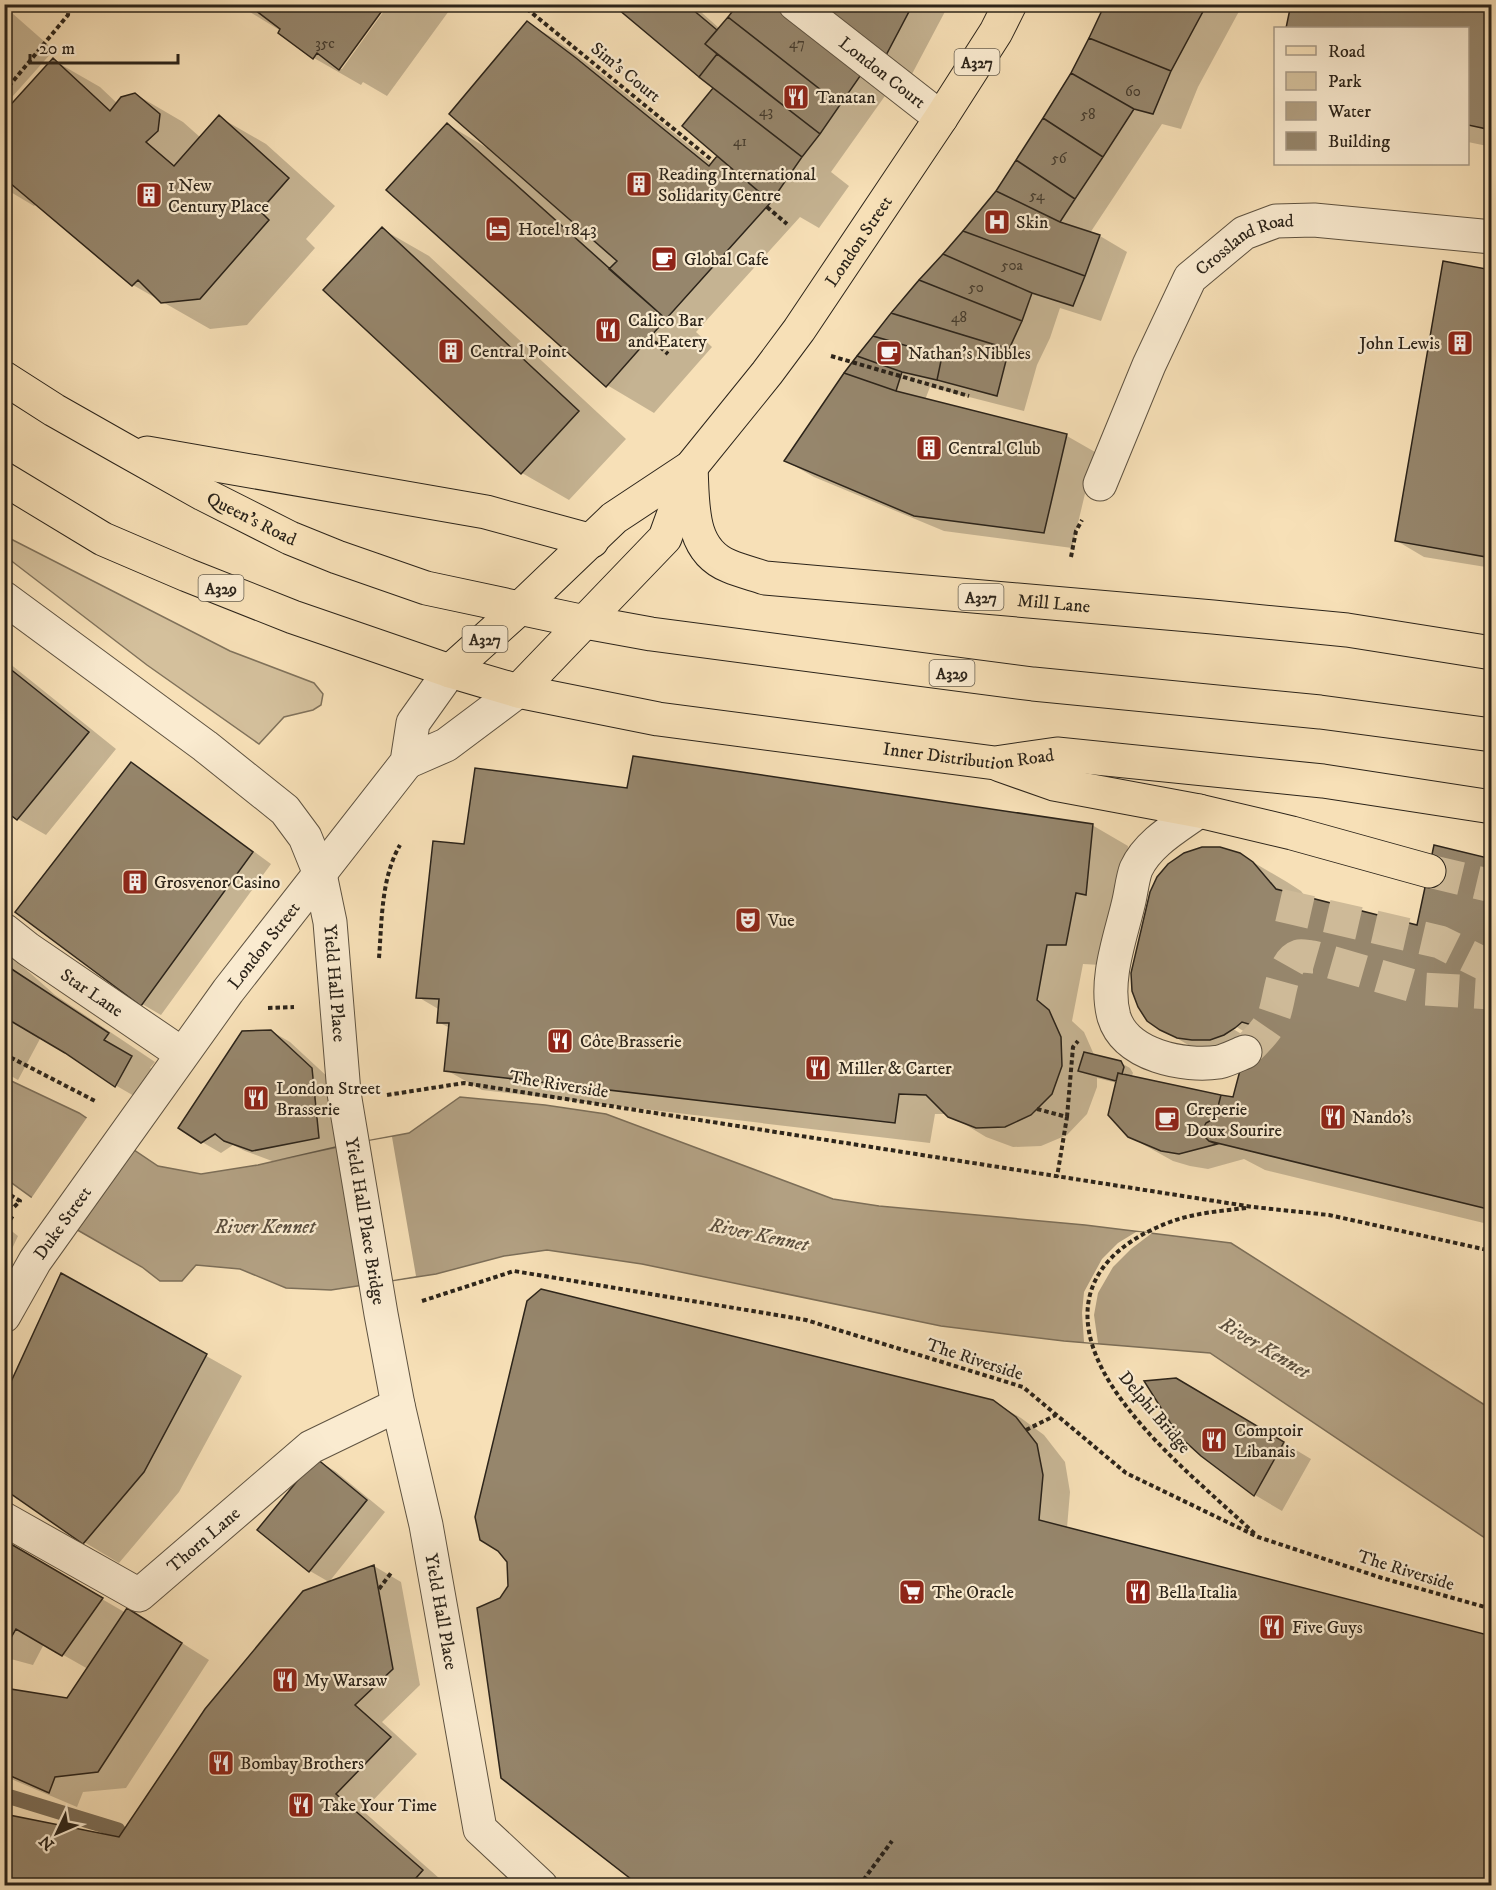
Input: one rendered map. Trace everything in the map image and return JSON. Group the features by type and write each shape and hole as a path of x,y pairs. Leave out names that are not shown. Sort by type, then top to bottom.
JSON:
{"main road":[{"name":"London Street","path":"450,670 520,608 614,518 691,467 799,330 941,118 996,32 1010,4"},
{"name":"Queen's Road","path":"4,378 54,410 203,494 290,538 426,588 520,608"},
{"name":"A329","path":"121,448 486,512 592,541"},
{"name":"London Street","path":"518,691 665,538 691,467"},
{"name":"Mill Lane","path":"691,467 694,522 705,549 727,566 765,578 1347,630 1491,654"},
{"name":"A329","path":"4,479 103,538 156,561 293,617 450,670"},
{"name":"A329","path":"520,608 651,634 1033,684 1320,712 1491,735"},
{"name":"Inner Distribution Road","path":"450,670 518,691 658,719 995,763 1057,754 1323,781 1491,807"},
{"name":"A329","path":"995,763 1054,784 1199,811 1292,833 1429,871"}],"street":[{"name":"London Court","path":"795,4 941,118"},
{"name":"Crossland Road","path":"1100,484 1149,365 1190,278 1244,233 1275,221 1314,220 1491,237"},
{"path":"4,598 205,746 285,810 305,837 320,874"},
{"name":"London Street","path":"407,762 413,723 450,670"},
{"name":"London Street","path":"126,1134 228,991 407,762 446,745 518,691"},
{"path":"1199,811 1153,846 1136,869 1115,958 1111,999 1115,1020 1129,1040 1155,1056 1189,1063 1221,1062 1245,1052"},
{"name":"Yield Hall Place","path":"320,874 330,922 344,1093"},
{"name":"Star Lane","path":"4,930 28,949 182,1054"},
{"name":"Yield Hall Place Bridge","path":"344,1093 381,1314"},
{"name":"Duke Street","path":"4,1316 35,1261 126,1134"},
{"name":"Yield Hall Place","path":"381,1314 398,1405 426,1525 480,1829 541,1886"},
{"name":"Thorn Lane","path":"4,1519 139,1594 311,1447 398,1405"}],"path":[{"path":"4,92 68,15 69,4"},
{"name":"Sim's Court","path":"521,4 713,161"},
{"path":"767,207 787,224"},
{"path":"799,330 832,356 969,396"},
{"path":"649,337 668,354"},
{"path":"378,964 384,898 391,861 401,844"},
{"path":"1058,1176 1067,1117 1073,1047 1111,999"},
{"path":"264,1008 300,1006"},
{"path":"4,1054 105,1106"},
{"name":"The Riverside","path":"380,1095 464,1083 1253,1207 1329,1215 1491,1251"},
{"path":"1037,1109 1067,1117"},
{"path":"4,1191 20,1201 13,1208 4,1203"},
{"name":"Delphi Bridge","path":"1253,1207 1194,1215 1171,1221 1145,1233 1118,1251 1092,1286 1088,1328 1091,1343 1102,1370 1114,1389 1152,1436 1258,1537"},
{"name":"The Riverside","path":"420,1301 514,1271 806,1320 1023,1387 1126,1473 1258,1537 1382,1578 1491,1609"},
{"path":"1026,1430 1056,1415"},
{"path":"859,1886 892,1841"}],"green space":[{"path":"5,536 230,651 314,683 323,694 321,705 313,710 284,717 259,744 147,665 5,556"}],"water":[{"name":"River Kennet","path":"5,1078 79,1113 158,1166 201,1174 258,1165 409,1133 460,1097 545,1105 606,1114 833,1199 879,1206 1085,1225 1231,1243 1491,1409 1491,1542 1210,1353 1064,1341 941,1326 642,1264 547,1250 504,1256 436,1274 331,1290 286,1288 240,1269 196,1265 182,1281 160,1281 142,1267 74,1228 5,1178"}],"pier":[{"path":"88,1116 134,1147 76,1233 30,1200"},
{"path":"392,1137 416,1276 363,1285 340,1146"},
{"path":"1136,1232 1152,1233 1113,1267 1098,1293 1094,1315 1098,1343 1084,1342 1082,1313 1084,1292 1102,1259 1118,1243"}],"building":[{"path":"247,4 387,4 339,70 317,53 313,59 278,33 280,29"},
{"path":"612,4 686,4 717,30 705,44 717,54 699,77"},
{"path":"738,4 785,4 865,69 840,105 728,17"},
{"path":"816,4 913,4 884,59"},
{"path":"1105,4 1207,4 1171,71 1089,38"},
{"path":"1291,4 1459,4 1492,11 1492,106 1487,129 1469,125 1469,27 1286,27"},
{"path":"728,17 840,105 820,134 705,44"},
{"name":"Reading International Solidarity Centre","path":"527,21 709,166 717,156 771,202 666,319 609,269 617,261 449,114"},
{"path":"1089,38 1171,71 1153,114 1134,109 1071,73"},
{"path":"717,54 820,134 802,157 699,77"},
{"name":"1 New Century Place","path":"53,58 110,111 121,97 135,93 160,114 158,131 146,142 174,166 219,115 289,178 260,211 269,220 200,299 161,303 138,280 132,286 4,178 4,112"},
{"path":"1071,73 1134,109 1103,157 1043,118"},
{"path":"713,88 802,157 771,202 682,126"},
{"path":"1043,118 1103,157 1075,199 1016,160"},
{"name":"Hotel 1843","path":"447,123 666,319 606,387 386,190"},
{"path":"1016,160 1075,199 1060,222 996,191"},
{"path":"996,191 1060,222 1100,235 1085,276 963,231"},
{"name":"Central Point","path":"382,227 579,411 521,474 323,290"},
{"path":"963,231 1085,276 1073,306 1032,293 943,254"},
{"path":"943,254 1032,293 1022,321 919,280"},
{"name":"John Lewis","path":"1443,261 1492,270 1492,558 1395,541"},
{"path":"919,280 1022,321 1009,349 891,313"},
{"path":"891,313 1009,349 997,396 937,380 942,356 873,336"},
{"path":"873,336 942,356 937,380 902,372 857,356"},
{"path":"857,356 902,372 896,391 844,373"},
{"name":"Central Club","path":"844,373 896,391 1067,434 1044,533 914,516 784,461"},
{"path":"4,664 89,732 17,820 4,810"},
{"name":"Vue","path":"633,756 1093,824 1086,895 1076,893 1066,945 1047,945 1037,1000 1049,1010 1061,1037 1062,1066 1052,1094 1031,1115 1005,1127 976,1128 948,1117 926,1095 899,1094 895,1123 444,1071 449,1023 437,1023 439,999 416,998 433,841 464,844 475,768 627,788"},
{"name":"Grosvenor Casino","path":"131,762 253,852 141,1006 15,912"},
{"path":"1434,845 1492,859 1492,1210 1209,1141 1204,1136 1203,1129 1206,1123 1215,1118 1221,1095 1233,1097 1252,1025 1242,1022 1224,1035 1210,1040 1177,1038 1147,1021 1138,1007 1132,991 1131,973 1150,892 1157,877 1168,864 1184,853 1202,847 1220,847 1240,853 1253,862 1276,889 1417,925"},
{"path":"4,964 109,1033 104,1040 132,1056 115,1087 65,1053 4,1017"},
{"name":"London Street Brasserie","path":"271,1030 312,1068 319,1138 252,1151 224,1141 215,1134 201,1143 178,1128 242,1031"},
{"path":"1084,1052 1121,1061 1124,1067 1122,1074 1118,1073 1116,1081 1078,1071"},
{"path":"1118,1073 1221,1095 1215,1118 1206,1123 1203,1129 1204,1136 1217,1144 1179,1154 1161,1151 1128,1137 1108,1115"},
{"path":"61,1273 207,1354 144,1472 83,1544 4,1489 4,1397"},
{"name":"The Oracle","path":"541,1289 993,1400 1016,1417 1037,1444 1043,1475 1039,1520 1492,1636 1492,1886 640,1886 501,1778 477,1608 500,1598 508,1586 507,1562 498,1551 480,1540 475,1517 527,1301"},
{"path":"1176,1378 1284,1442 1254,1496 1201,1456 1178,1435 1144,1381"},
{"path":"316,1458 367,1500 309,1572 257,1530"},
{"path":"4,1540 103,1598 62,1656 16,1629 4,1650"},
{"path":"374,1565 393,1669 355,1705 391,1737 336,1794 423,1870 409,1886 4,1886 4,1814 119,1837 205,1709 303,1591"},
{"path":"127,1608 182,1643 98,1772 55,1777 49,1793 4,1773 4,1688 67,1698"}],"waterway":[{"path":"4,1795 118,1830"}],"tunnel":[{"path":"1429,871 1492,886"},
{"path":"1279,905 1440,942 1492,968"},
{"path":"1245,1052 1268,1026 1276,1008 1288,966 1299,956 1313,957 1424,989 1492,993"}],"place":[{"name":"Tanatan","path":"796,97"},
{"name":"Reading International Solidarity Centre","path":"639,184"},
{"name":"1 New Century Place","path":"149,195"},
{"name":"Skin","path":"997,222"},
{"name":"Hotel 1843","path":"498,229"},
{"name":"Global Cafe","path":"664,259"},
{"name":"Calico Bar and Eatery","path":"608,330"},
{"name":"John Lewis","path":"1460,343"},
{"name":"Central Point","path":"451,351"},
{"name":"Nathan's Nibbles","path":"889,353"},
{"name":"Central Club","path":"929,448"},
{"name":"Grosvenor Casino","path":"135,882"},
{"name":"Vue","path":"748,920"},
{"name":"Côte Brasserie","path":"560,1041"},
{"name":"Miller & Carter","path":"818,1068"},
{"name":"London Street Brasserie","path":"256,1098"},
{"name":"Nando's","path":"1333,1117"},
{"name":"Creperie Doux Sourire","path":"1167,1119"},
{"name":"Comptoir Libanais","path":"1214,1440"},
{"name":"The Oracle","path":"912,1592"},
{"name":"Bella Italia","path":"1138,1592"},
{"name":"Five Guys","path":"1272,1627"},
{"name":"My Warsaw","path":"285,1680"},
{"name":"Bombay Brothers","path":"221,1763"},
{"name":"Take Your Time","path":"301,1805"}]}
